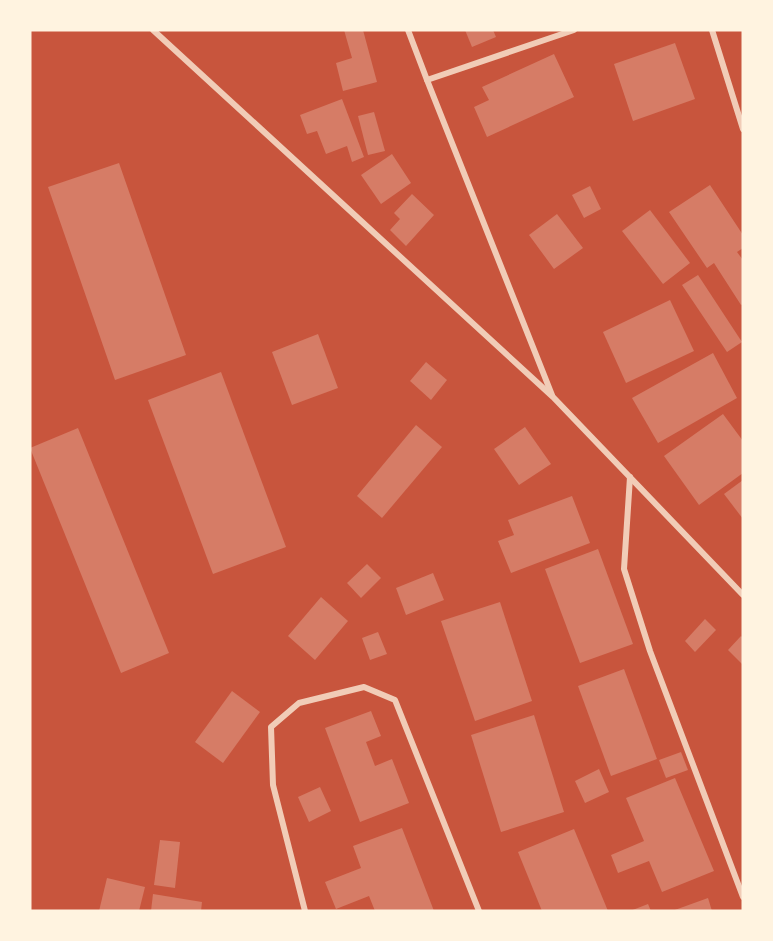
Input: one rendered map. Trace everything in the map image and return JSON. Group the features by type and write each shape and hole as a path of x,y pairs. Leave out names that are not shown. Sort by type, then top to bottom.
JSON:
{"street":[{"path":"153,30 553,397 743,595"},
{"path":"408,30 553,397"},
{"path":"427,80 574,30"},
{"path":"712,30 743,129"},
{"path":"630,477 624,569 650,651 743,897"},
{"path":"306,911 273,786 271,727 299,704 364,687 395,700 479,911"}],"building":[{"path":"344,30 363,30 377,82 343,91 336,63 352,58"},
{"path":"465,30 493,30 496,37 472,47"},
{"path":"675,43 695,99 633,121 614,64"},
{"path":"554,54 574,97 487,137 474,107 489,100 482,87"},
{"path":"342,99 364,157 352,162 347,146 326,154 317,131 307,134 300,115"},
{"path":"374,112 385,151 368,155 358,116"},
{"path":"392,154 411,183 381,204 361,175"},
{"path":"119,163 186,355 115,380 48,187"},
{"path":"710,185 743,235 743,248 737,252 743,260 743,304 741,305 714,263 707,268 669,212"},
{"path":"590,186 601,209 584,218 572,195"},
{"path":"412,194 434,215 406,246 390,230 400,219 394,213"},
{"path":"650,210 690,263 663,284 622,231"},
{"path":"557,214 583,248 554,269 529,235"},
{"path":"698,275 742,342 727,352 682,285"},
{"path":"670,300 694,351 626,383 603,332"},
{"path":"318,334 338,388 292,405 272,352"},
{"path":"713,353 737,398 658,443 632,398"},
{"path":"426,362 447,380 431,400 410,381"},
{"path":"221,372 286,547 213,574 148,400"},
{"path":"723,414 743,441 743,473 699,505 664,456"},
{"path":"416,425 442,447 382,518 357,496"},
{"path":"525,427 551,464 519,485 494,449"},
{"path":"78,428 169,653 121,673 30,448"},
{"path":"743,480 743,519 724,494"},
{"path":"572,496 590,543 511,573 498,541 514,535 508,520"},
{"path":"598,549 633,644 580,663 545,569"},
{"path":"367,564 381,578 361,598 347,583"},
{"path":"433,573 444,600 406,615 396,588"},
{"path":"321,597 348,621 315,660 288,636"},
{"path":"500,602 532,701 475,721 441,621"},
{"path":"705,619 716,630 695,652 685,641"},
{"path":"378,632 387,654 370,660 362,638"},
{"path":"741,636 743,638 743,665 728,650"},
{"path":"624,669 657,759 611,776 578,686"},
{"path":"232,691 260,712 223,763 195,742"},
{"path":"371,711 381,736 366,742 375,766 392,759 409,803 360,822 325,728"},
{"path":"534,715 564,812 501,832 471,735"},
{"path":"681,752 688,770 666,778 659,760"},
{"path":"599,769 609,792 585,803 575,781"},
{"path":"675,778 714,871 662,892 649,861 618,873 611,855 644,841 626,798"},
{"path":"320,787 331,811 309,822 298,797"},
{"path":"402,828 434,911 375,911 369,896 336,909 325,882 361,868 353,846"},
{"path":"574,829 608,911 542,911 518,852"},
{"path":"160,840 180,842 175,888 154,885"},
{"path":"107,878 145,887 139,911 99,911"},
{"path":"153,894 202,902 201,911 151,911"},
{"path":"708,898 712,911 672,911"},
{"path":"648,904 651,911 630,911"}]}
